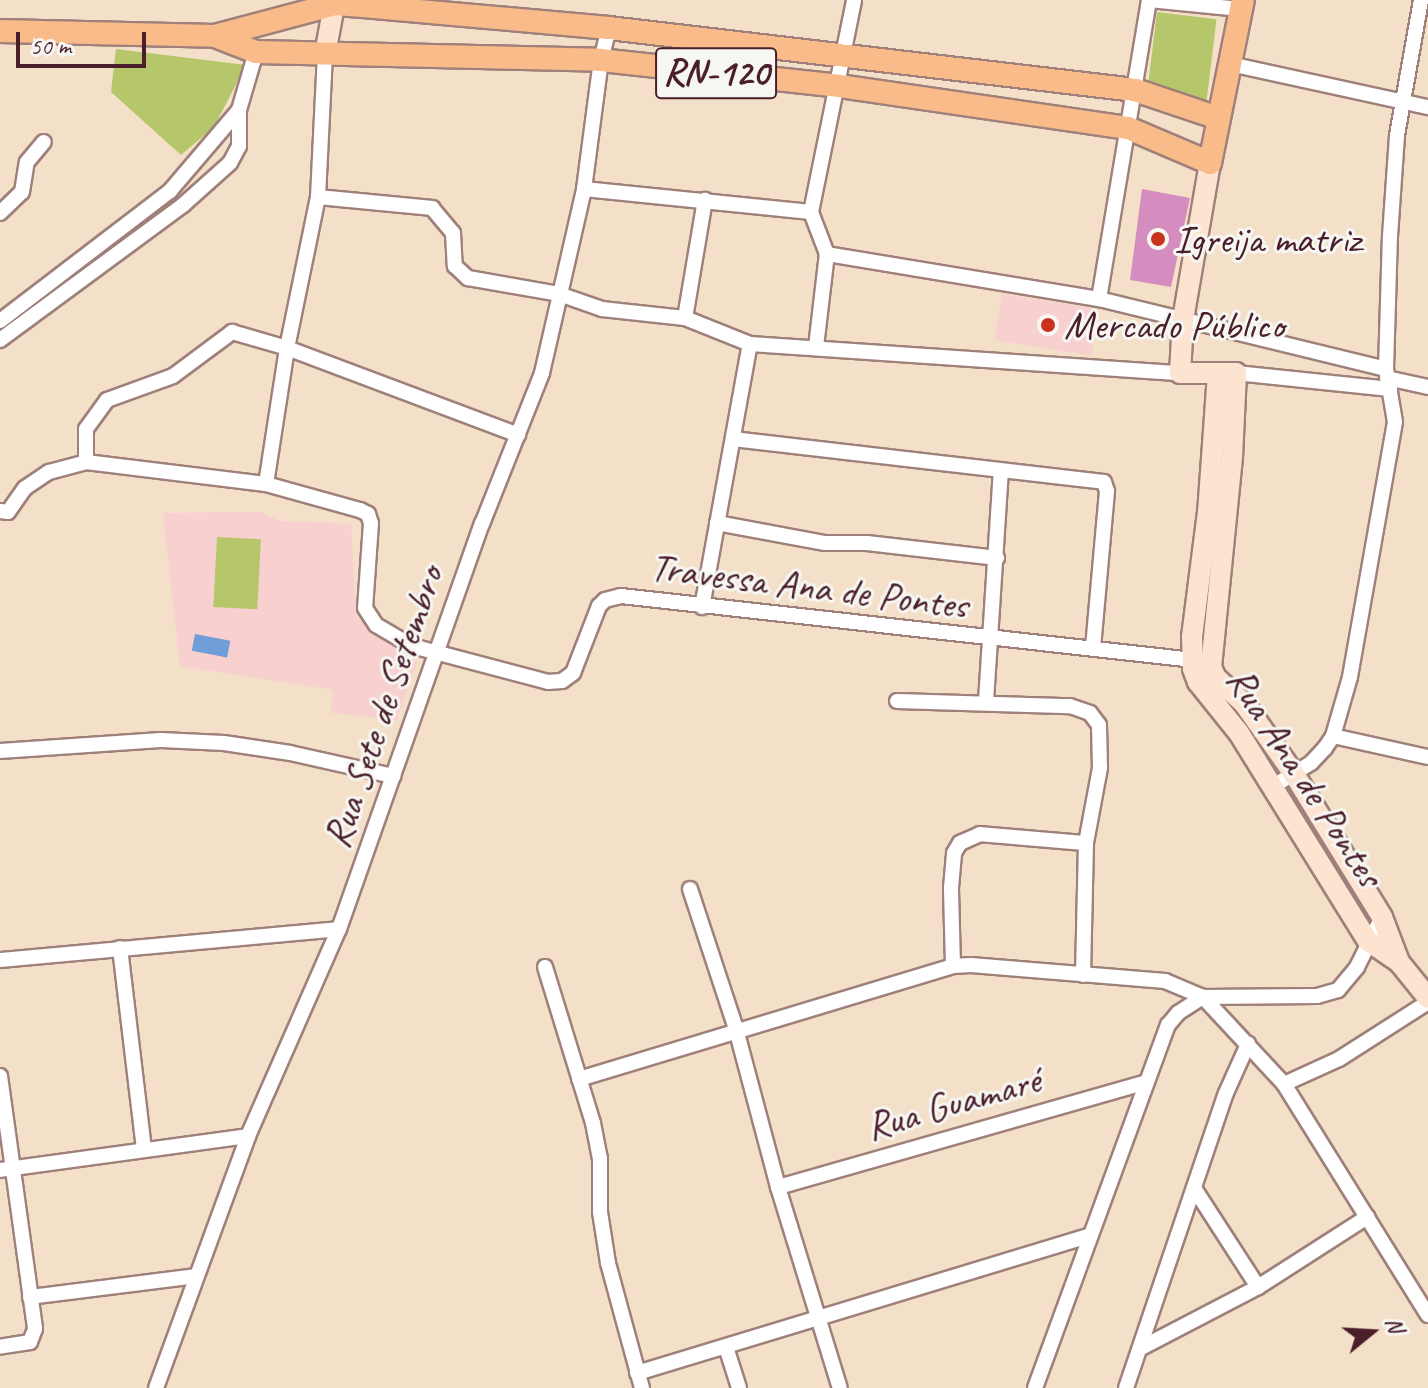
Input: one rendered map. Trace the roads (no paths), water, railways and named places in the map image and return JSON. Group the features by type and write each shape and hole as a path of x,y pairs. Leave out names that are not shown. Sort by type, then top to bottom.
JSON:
{"main road":[{"name":"RN-120","path":"0,31 215,36 335,2 609,28 1135,90 1218,118"},
{"path":"325,54 335,2"},
{"path":"1227,374 1180,373 1183,320 1218,118 1242,4"},
{"name":"RN-120","path":"215,36 256,52 601,60 839,86 1128,128 1210,163"},
{"name":"Rua Ana de Pontes","path":"1227,374 1232,457 1198,682 1239,733 1368,941 1399,962"},
{"name":"Rua Ana de Pontes","path":"1200,660 1243,702 1294,774 1382,917 1399,962 1428,1000"},
{"path":"1318,863 1340,849"}],"street":[{"path":"816,347 827,254 811,212 854,0"},
{"path":"1099,299 1149,0 1242,4"},
{"path":"1272,787 1311,763 1333,736 1350,677 1395,422 1387,379 1390,236 1402,101 1421,0"},
{"name":"Rua Sete de Setembro","path":"156,1388 248,1136 339,929 482,524 542,373 584,189 601,60 609,28"},
{"path":"0,340 183,205 230,163 239,146 239,110 256,52"},
{"path":"266,484 287,348 318,197 325,54"},
{"path":"1230,64 1428,107"},
{"path":"0,321 170,191 239,110"},
{"path":"0,213 22,192 27,162 44,142"},
{"path":"584,189 811,212"},
{"path":"170,191 183,205"},
{"path":"318,197 432,208 453,233 455,266 468,278 559,294 602,309 685,318 750,344 1180,373"},
{"path":"685,318 705,200"},
{"path":"827,254 1099,299 1387,379 1428,387"},
{"path":"86,462 86,429 107,400 173,376 232,332 287,348 518,435"},
{"path":"702,607 750,344"},
{"path":"1227,374 1387,379"},
{"path":"733,439 1104,482 1107,491 1093,648"},
{"path":"3,509 25,488 49,472 86,462 266,484 365,512 371,523 367,614 393,637 412,646 438,650"},
{"path":"986,701 1001,472"},
{"path":"717,523 825,543 867,543 997,558"},
{"name":"Travessa Ana de Pontes","path":"438,650 548,682 562,681 573,673 595,614 605,600 621,596 1200,660"},
{"path":"897,701 986,701 1070,706 1090,713 1099,725 1100,768 1086,843 1083,975"},
{"path":"1333,736 1428,757"},
{"path":"0,751 161,740 224,743 290,753 393,776"},
{"path":"953,966 951,888 954,853 960,843 980,834 1086,843"},
{"path":"690,889 736,1029 778,1187 840,1388"},
{"path":"1035,1388 1168,1025 1178,1013 1203,997 1326,995 1345,984 1382,917"},
{"path":"0,960 339,929"},
{"path":"120,948 144,1149"},
{"path":"579,1079 736,1029 953,966 1165,981 1203,997 1284,1084 1428,1315"},
{"path":"545,967 600,1158 600,1212 608,1263 642,1388"},
{"path":"1284,1084 1339,1059 1428,1000"},
{"path":"1126,1388 1237,1062 1248,1044"},
{"path":"0,1076 6,1169 30,1297 33,1338 26,1343 0,1347"},
{"name":"Rua Guamaré","path":"778,1187 1146,1082"},
{"path":"6,1169 248,1136"},
{"path":"1194,1188 1258,1287"},
{"path":"1141,1348 1258,1287 1367,1217"},
{"path":"637,1373 1090,1235"},
{"path":"30,1297 196,1276"},
{"path":"726,1347 739,1388"}],"water":[{"path":"195,634 230,641 227,658 192,651"}],"place":[{"name":"Igreija matriz","path":"1158,239"},
{"name":"Mercado Público","path":"1048,325"}]}
